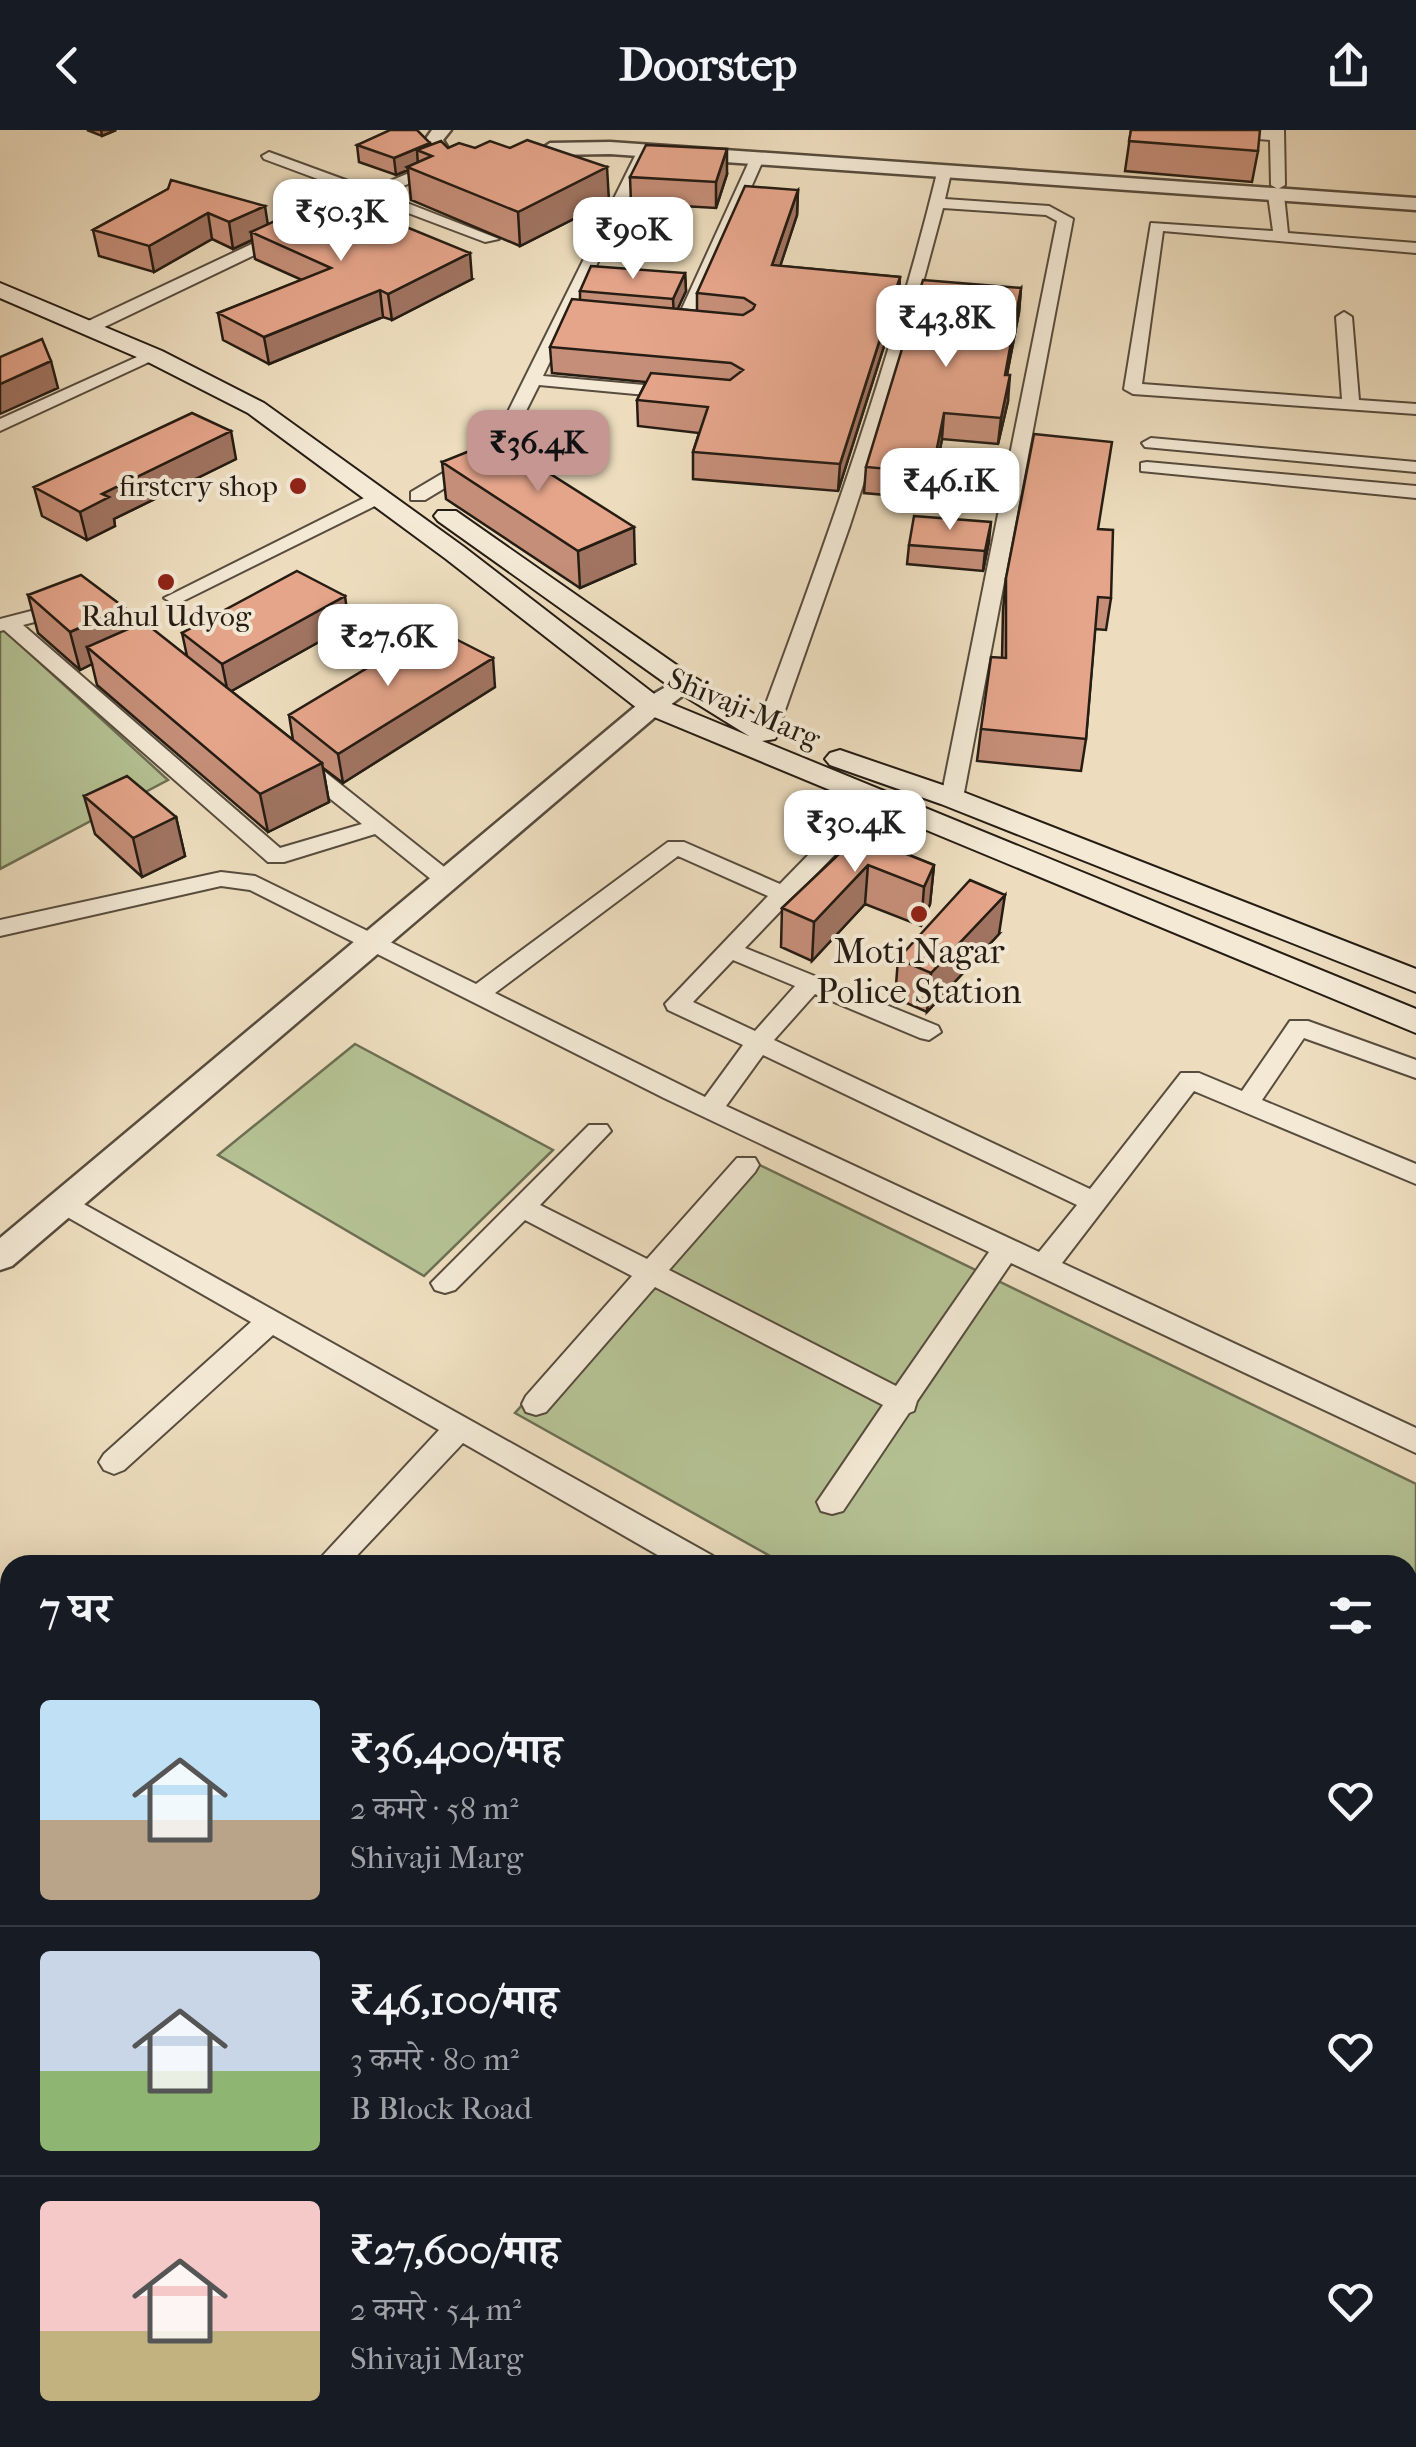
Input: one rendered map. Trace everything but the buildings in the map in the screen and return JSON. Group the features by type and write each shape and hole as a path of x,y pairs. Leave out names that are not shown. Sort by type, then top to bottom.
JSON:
{"main road":[{"name":"Shivaji Marg","path":"0,270 256,408 652,706 1416,1022"},
{"name":"Shivaji Marg","path":"0,290 170,339 283,402 685,684 766,734 952,798 1414,980"}],"street":[{"path":"441,130 434,140 436,147 454,160"},
{"path":"1201,130 1277,133 1281,236"},
{"path":"547,143 1277,190 1416,204"},
{"path":"547,143 944,173 1416,196"},
{"path":"418,496 479,463 500,446 645,150"},
{"path":"269,156 490,239"},
{"path":"662,324 689,327 758,158"},
{"path":"101,322 372,194 454,160 494,164"},
{"path":"766,734 859,482 918,289 944,173"},
{"path":"938,204 1049,211 1065,220 952,798"},
{"path":"1416,248 1156,226 1132,389 1416,410"},
{"path":"566,316 586,318"},
{"path":"1344,317 1351,404"},
{"path":"0,426 154,356"},
{"path":"535,380 691,394"},
{"path":"1151,442 1416,467"},
{"path":"1147,467 1416,492"},
{"path":"174,598 378,497"},
{"path":"4,624 96,601"},
{"path":"4,624 84,680 276,857 379,826"},
{"path":"0,1257 371,940 652,706 685,684"},
{"path":"274,743 445,879"},
{"path":"862,813 677,1004 1096,1203"},
{"path":"478,994 676,848 784,894"},
{"path":"0,928 221,879 254,883 710,1109 1416,1441"},
{"path":"729,950 930,1032"},
{"path":"710,1109 758,1043 811,984"},
{"path":"1247,1104 1299,1026 1416,1070"},
{"path":"1044,1266 1190,1079 1416,1176"},
{"path":"445,1283 598,1131"},
{"path":"536,1404 746,1165"},
{"path":"64,1203 458,1430 662,1555"},
{"path":"522,1207 904,1403"},
{"path":"832,1502 904,1403 1006,1249"},
{"path":"114,1462 270,1321"},
{"path":"339,1555 458,1430"}],"green space":[{"path":"4,630 168,780 0,869 0,632"},
{"path":"355,1044 553,1150 424,1276 218,1155"},
{"path":"743,1157 1416,1484 1416,1555 768,1555 515,1413"}],"place":[{"name":"firstcry shop","path":"298,486"},
{"name":"Rahul Udyog","path":"166,582"},
{"name":"Moti Nagar Police Station","path":"919,914"}]}
